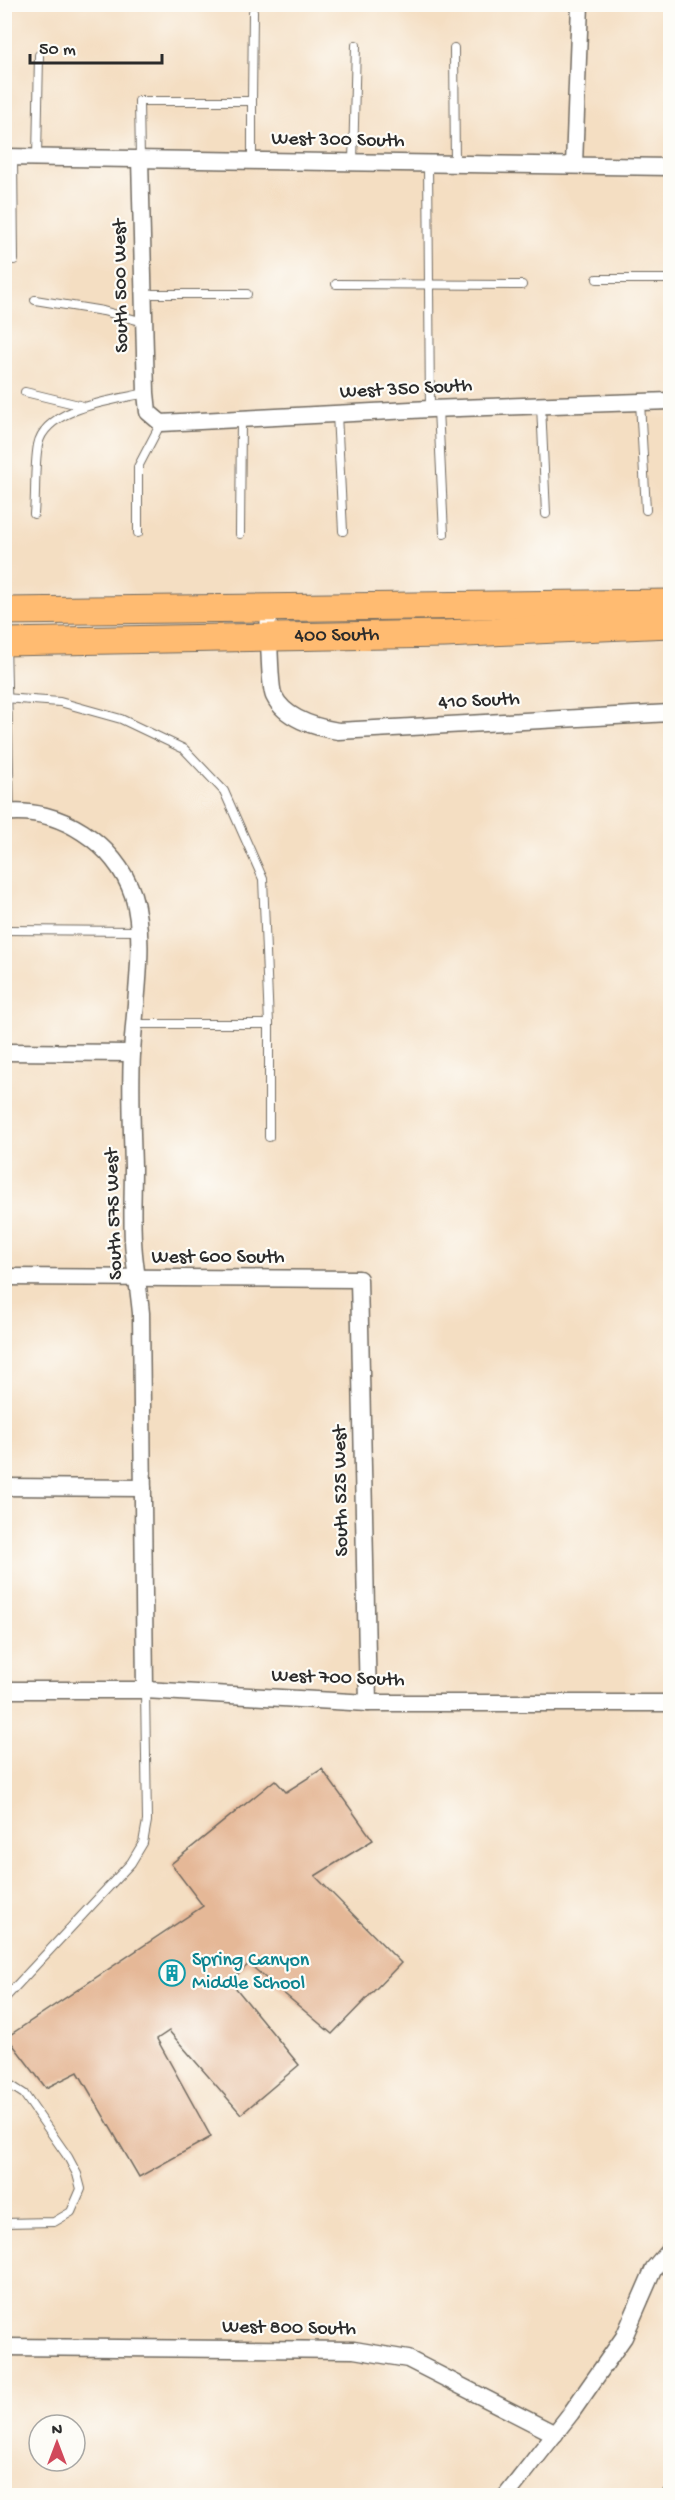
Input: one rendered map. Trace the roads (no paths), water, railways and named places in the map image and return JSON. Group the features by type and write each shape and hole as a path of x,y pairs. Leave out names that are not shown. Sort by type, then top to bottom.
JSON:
{"main road":[{"name":"400 South","path":"4,611 670,603"},
{"name":"400 South","path":"5,642 445,634 670,624"}],"street":[{"path":"574,165 580,4"},
{"name":"West 300 South","path":"9,157 670,167"},
{"name":"South 500 West","path":"140,159 146,393 154,418"},
{"name":"West 350 South","path":"154,418 241,420 434,409 670,401"},
{"path":"268,607 270,636"},
{"name":"410 South","path":"270,636 273,696 292,716 315,728 338,731 670,713"},
{"name":"South 575 West","path":"7,812 35,814 53,819 74,827 94,840 112,860 130,887 136,909 139,931 132,1053 134,1253 141,1312 145,1690"},
{"path":"4,1052 132,1053"},
{"name":"West 600 South","path":"4,1277 359,1279"},
{"name":"South 525 West","path":"359,1279 368,1703"},
{"path":"4,1487 143,1488"},
{"name":"West 700 South","path":"4,1690 145,1690 368,1703 670,1703"},
{"path":"506,2496 555,2434 624,2337 654,2268 670,2249"},
{"name":"West 800 South","path":"4,2347 354,2350 408,2359 555,2434"}],"lane":[{"path":"252,161 253,12"},
{"path":"353,162 356,45"},
{"path":"454,48 455,164"},
{"path":"36,157 39,55"},
{"path":"140,159 139,101 252,101"},
{"path":"9,157 14,260"},
{"path":"428,163 429,284 434,409 444,534"},
{"path":"597,279 670,279"},
{"path":"336,284 522,285"},
{"path":"143,294 248,294"},
{"path":"35,300 103,310 144,322"},
{"path":"25,392 84,407"},
{"path":"34,514 39,443 49,427 73,410 146,393"},
{"path":"640,402 646,510"},
{"path":"541,405 546,514"},
{"path":"337,414 343,531"},
{"path":"138,533 138,467 154,418"},
{"path":"240,534 241,420"},
{"path":"5,642 7,812"},
{"path":"5,698 60,702 121,719 184,749 224,791 262,879 269,1024 269,1137"},
{"path":"4,930 139,931"},
{"path":"135,1024 269,1024"},
{"path":"4,1999 131,1863 143,1843 147,1821 148,1788 145,1690"},
{"path":"4,2081 24,2094 68,2157 77,2174 81,2189 70,2211 54,2222 4,2223"}],"railway":[{"path":"662,2496 670,2482"}],"place":[{"name":"Spring Canyon Middle School","path":"172,1973"}]}
